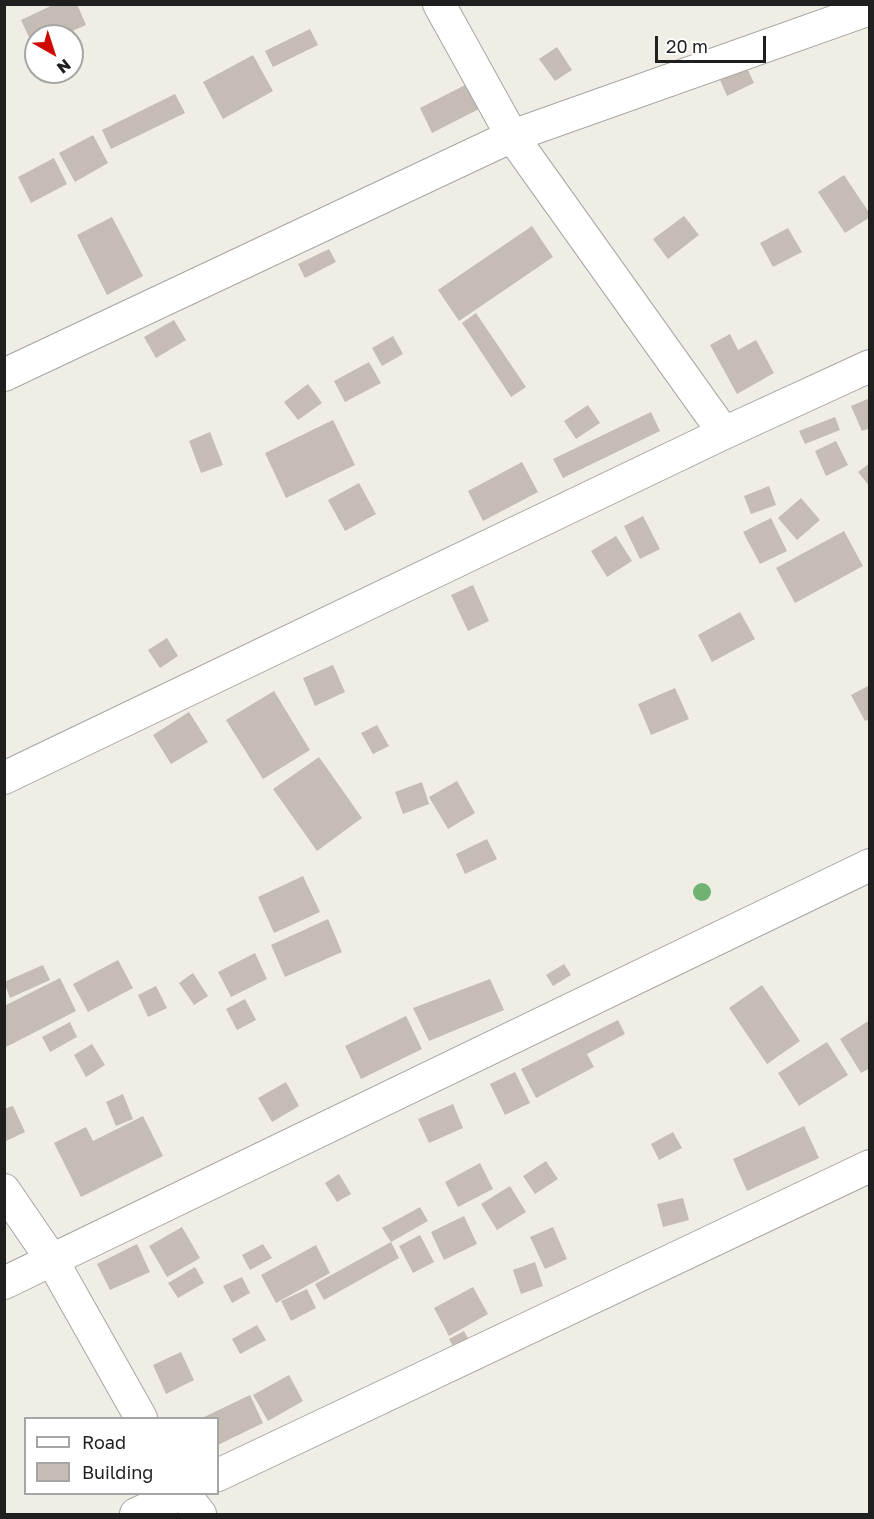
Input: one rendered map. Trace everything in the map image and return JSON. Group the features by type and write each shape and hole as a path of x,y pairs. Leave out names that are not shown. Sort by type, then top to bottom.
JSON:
{"street":[{"path":"439,4 512,136 724,433"},
{"path":"4,375 512,136 866,12"},
{"path":"4,778 724,433 870,366"},
{"path":"4,1283 870,865"},
{"path":"219,1475 870,1166"},
{"path":"4,1190 52,1260 140,1417"},
{"path":"136,1515 178,1495"},
{"path":"185,1495 200,1515"}],"building":[{"path":"55,4 77,4 86,25 24,24 24,26 21,20"},
{"path":"310,29 318,45 273,67 265,51"},
{"path":"557,47 572,70 555,81 539,59"},
{"path":"253,55 273,91 223,119 203,82"},
{"path":"747,68 754,83 727,96 720,80"},
{"path":"467,84 479,109 432,133 420,108"},
{"path":"175,94 185,113 111,149 102,130"},
{"path":"93,135 108,163 75,182 59,153"},
{"path":"54,158 67,184 31,203 18,177"},
{"path":"844,175 870,214 870,217 845,233 818,192"},
{"path":"684,216 699,235 668,259 653,239"},
{"path":"112,217 143,276 107,295 77,235"},
{"path":"532,226 553,257 459,321 438,290"},
{"path":"788,228 802,252 773,267 760,243"},
{"path":"329,249 336,262 305,278 298,264"},
{"path":"476,313 526,387 511,397 462,323"},
{"path":"174,320 186,340 156,358 144,337"},
{"path":"730,334 738,350 756,340 774,373 737,394 710,345"},
{"path":"393,336 403,354 382,366 372,348"},
{"path":"369,362 381,383 345,402 334,381"},
{"path":"308,384 322,403 298,420 284,402"},
{"path":"870,398 870,428 862,431 851,406"},
{"path":"588,405 600,423 576,439 564,421"},
{"path":"651,412 660,431 563,478 553,459"},
{"path":"835,417 840,430 805,444 799,431"},
{"path":"333,420 355,465 286,498 265,453"},
{"path":"210,432 223,465 201,473 189,441"},
{"path":"836,441 848,465 826,476 815,451"},
{"path":"522,462 538,492 483,521 468,491"},
{"path":"870,463 870,487 858,472"},
{"path":"359,483 376,514 345,531 328,500"},
{"path":"769,486 776,505 751,514 744,496"},
{"path":"801,498 820,520 797,540 778,518"},
{"path":"643,516 660,549 640,559 624,526"},
{"path":"771,518 787,551 760,564 743,532"},
{"path":"844,531 863,566 795,603 776,568"},
{"path":"616,536 632,561 607,577 591,551"},
{"path":"473,585 489,621 468,631 451,595"},
{"path":"740,612 755,639 712,662 698,635"},
{"path":"167,638 178,656 160,668 148,650"},
{"path":"333,665 345,692 315,706 303,678"},
{"path":"870,685 870,719 865,721 851,695"},
{"path":"675,688 689,719 651,735 638,704"},
{"path":"274,691 310,750 263,779 226,720"},
{"path":"189,712 208,742 171,764 153,735"},
{"path":"377,725 389,746 373,754 361,733"},
{"path":"319,757 362,818 317,851 273,789"},
{"path":"457,781 475,813 448,829 429,797"},
{"path":"422,782 429,804 403,814 395,792"},
{"path":"487,839 497,859 465,874 456,854"},
{"path":"303,876 320,912 274,933 258,897"},
{"path":"328,919 342,952 285,977 271,945"},
{"path":"255,953 267,979 231,997 218,972"},
{"path":"118,960 133,988 88,1012 73,984"},
{"path":"564,964 571,975 553,986 546,975"},
{"path":"43,965 50,980 10,998 4,982"},
{"path":"193,973 208,996 194,1005 179,983"},
{"path":"60,978 76,1011 4,1048 4,1006"},
{"path":"490,979 504,1010 429,1041 413,1008"},
{"path":"762,985 800,1041 767,1064 729,1008"},
{"path":"156,986 167,1008 148,1017 138,995"},
{"path":"245,999 256,1020 237,1030 226,1009"},
{"path":"406,1016 422,1049 361,1079 345,1046"},
{"path":"618,1020 625,1034 587,1054 594,1067 536,1098 521,1069"},
{"path":"870,1020 870,1068 861,1073 840,1039"},
{"path":"70,1022 77,1037 50,1052 42,1037"},
{"path":"827,1042 848,1075 799,1106 778,1073"},
{"path":"92,1044 105,1065 86,1077 74,1055"},
{"path":"515,1072 530,1103 505,1115 490,1084"},
{"path":"286,1082 299,1106 272,1122 258,1098"},
{"path":"123,1094 133,1119 116,1126 106,1102"},
{"path":"453,1104 463,1128 429,1143 418,1119"},
{"path":"13,1106 25,1132 4,1142 4,1109"},
{"path":"143,1116 163,1156 81,1197 54,1143 86,1127 93,1141"},
{"path":"804,1126 819,1158 747,1191 733,1159"},
{"path":"673,1132 682,1148 659,1160 651,1144"},
{"path":"546,1161 558,1179 535,1194 523,1176"},
{"path":"480,1163 493,1189 458,1207 445,1182"},
{"path":"339,1174 351,1194 337,1202 325,1183"},
{"path":"510,1186 526,1212 497,1230 481,1204"},
{"path":"683,1198 689,1220 663,1227 657,1204"},
{"path":"420,1207 428,1221 391,1242 382,1228"},
{"path":"464,1216 477,1244 444,1260 431,1232"},
{"path":"182,1227 200,1258 167,1277 149,1246"},
{"path":"553,1227 567,1259 545,1269 530,1237"},
{"path":"420,1235 434,1262 413,1273 399,1246"},
{"path":"391,1242 399,1258 324,1300 315,1284"},
{"path":"137,1244 150,1272 110,1290 97,1264"},
{"path":"263,1244 272,1258 250,1270 242,1255"},
{"path":"316,1245 330,1273 276,1303 261,1275"},
{"path":"535,1262 543,1286 521,1294 513,1270"},
{"path":"195,1267 204,1283 178,1298 168,1283"},
{"path":"242,1277 250,1293 232,1303 223,1286"},
{"path":"473,1287 488,1314 449,1336 434,1308"},
{"path":"307,1289 316,1308 291,1321 281,1301"},
{"path":"257,1325 266,1340 240,1354 232,1339"},
{"path":"464,1331 474,1349 459,1357 449,1339"},
{"path":"181,1352 194,1380 166,1394 153,1365"},
{"path":"289,1375 303,1401 268,1421 253,1395"},
{"path":"250,1395 263,1423 219,1445 219,1417 204,1417"}]}
